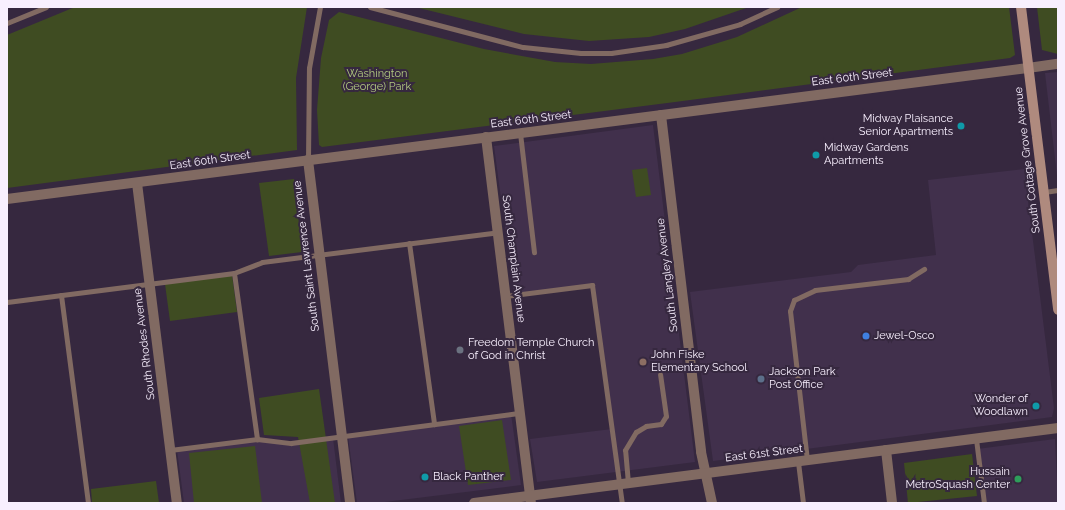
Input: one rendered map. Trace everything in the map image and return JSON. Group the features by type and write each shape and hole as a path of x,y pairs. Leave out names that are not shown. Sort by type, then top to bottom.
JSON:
{"main road":[{"name":"South Cottage Grove Avenue","path":"1021,7 1058,310"}],"street":[{"name":"East 60th Street","path":"7,199 1058,64"},
{"name":"South Langley Avenue","path":"661,115 701,452 712,503"},
{"name":"South Champlain Avenue","path":"486,137 531,499"},
{"name":"South Saint Lawrence Avenue","path":"308,160 350,503"},
{"name":"South Rhodes Avenue","path":"137,183 177,503"},
{"name":"East 61st Street","path":"474,503 531,499 624,484 1058,428"},
{"path":"886,450 892,503"}],"lane":[{"path":"7,23 46,7"},
{"name":"South Saint Lawrence Avenue","path":"308,160 309,68 320,7"},
{"path":"370,7 523,47 581,53 611,53 666,45 740,24 777,7"},
{"path":"520,133 534,252"},
{"path":"1044,192 1058,190"},
{"path":"7,302 234,273 262,262 498,232"},
{"path":"409,243 434,424"},
{"path":"803,503 802,461 790,311 794,300 815,290 908,279 924,268"},
{"path":"234,273 257,439"},
{"path":"506,296 592,285 624,484"},
{"path":"61,295 88,503"},
{"path":"622,503 625,450 636,432 646,426 661,424 666,416 660,374"},
{"path":"170,450 257,439 291,443 520,413"},
{"path":"976,439 984,503"}],"shaded area":[{"path":"1058,72 1058,184 1045,73"},
{"name":"John Fiske Elementary School","path":"653,125 695,462 537,482 530,439 612,429 592,285 514,295 494,146"},
{"path":"1024,169 1054,408 1052,417 713,461 690,292 851,272 858,265 936,255 928,180"},
{"path":"511,414 521,485 377,503 357,503 348,436"},
{"path":"333,438 341,503 184,503 177,450 257,439 291,443"},
{"name":"Hussain MetroSquash Center","path":"1055,439 1058,503 984,503 977,449"}],"green space":[{"path":"75,7 307,7 296,78 297,150 7,188 7,35"},
{"path":"415,7 749,7 685,29 649,37 589,41 524,34"},
{"name":"Washington (George) Park","path":"802,7 1009,7 1015,55 1010,58 675,102 322,147 319,145 317,110 321,58 329,20 339,12 484,49 555,62 591,64 653,59 682,54 737,37"},
{"path":"1037,7 1058,7 1058,54 1042,50"},
{"path":"647,168 651,195 636,197 632,170"},
{"path":"294,179 302,252 269,256 259,183"},
{"path":"232,275 237,312 170,321 165,284"},
{"path":"319,389 335,503 310,503 298,437 264,435 259,398"},
{"path":"502,420 511,480 468,485 459,426"},
{"path":"255,446 262,503 194,503 189,453"},
{"path":"972,454 977,496 908,503 904,463"},
{"path":"156,481 159,503 92,503 91,489"}],"place":[{"name":"Midway Plaisance Senior Apartments","path":"961,126"},
{"name":"Midway Gardens Apartments","path":"816,155"},
{"name":"Jewel-Osco","path":"866,336"},
{"name":"Freedom Temple Church of God in Christ","path":"460,350"},
{"name":"John Fiske Elementary School","path":"643,362"},
{"name":"Jackson Park Post Office","path":"761,379"},
{"name":"Wonder of Woodlawn","path":"1036,406"},
{"name":"Black Panther","path":"425,477"},
{"name":"Hussain MetroSquash Center","path":"1018,479"}]}
